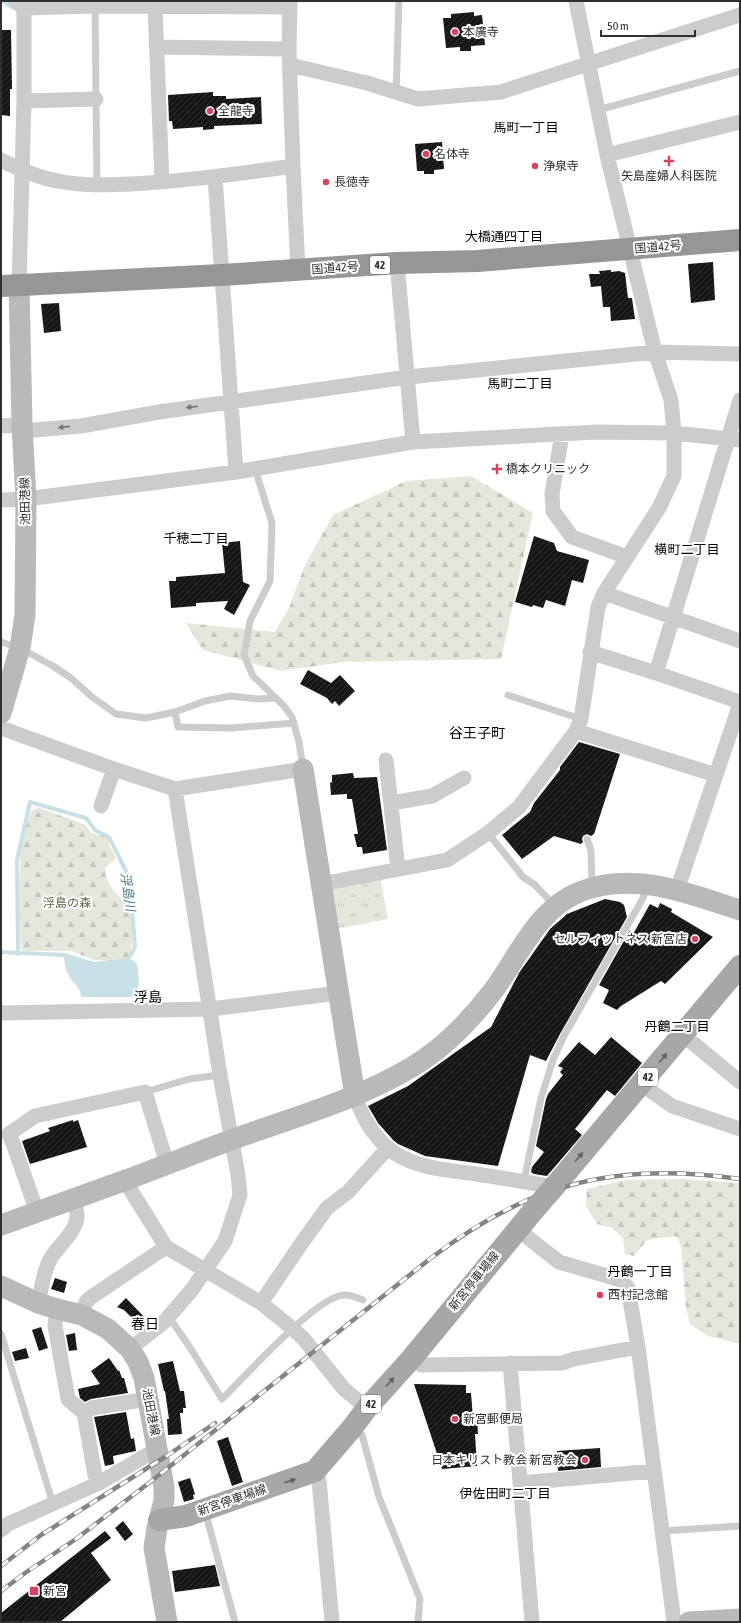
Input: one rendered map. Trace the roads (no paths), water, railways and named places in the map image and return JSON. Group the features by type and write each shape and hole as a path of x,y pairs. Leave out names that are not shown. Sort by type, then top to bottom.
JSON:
{"highway":[{"name":"国道42号","path":"10,286 397,264 477,261 740,240"}],"main road":[{"name":"新宮停車場線","path":"159,1520 186,1516 315,1471 367,1408 412,1358 517,1229 642,1084 740,966"}],"street":[{"path":"321,884 447,860 488,833 519,807 579,725 598,607 604,593 659,508 674,476 674,433 671,400 655,352 607,155 576,1"},
{"path":"10,286 23,170 24,101 21,3 95,6 289,4 289,49 298,270"},
{"path":"162,5 156,47 162,182"},
{"path":"290,65 367,83 418,100 501,92 740,15"},
{"path":"156,47 289,49"},
{"path":"24,101 96,99"},
{"path":"607,155 740,122"},
{"path":"1,160 23,170 58,181 97,185 162,182 215,177 293,166"},
{"path":"215,177 236,472"},
{"path":"397,264 413,442"},
{"name":"池田港線","path":"1,713 11,645 25,615 26,578 26,498 22,428 10,286"},
{"path":"1,426 22,428 81,426 159,412 408,377 655,352 740,354"},
{"path":"656,673 673,617 734,439 740,400"},
{"path":"1,500 236,472 413,442 596,432 674,433 734,439"},
{"path":"562,434 552,494 553,511 572,537 627,558"},
{"path":"604,593 740,641"},
{"path":"590,652 656,673 740,703 677,890"},
{"path":"579,725 716,775"},
{"path":"1,728 114,769 175,789 303,769 355,1096 363,1117 378,1138 388,1148 409,1160 429,1167 554,1187"},
{"path":"386,760 398,869"},
{"path":"101,806 114,769"},
{"path":"391,803 432,796 464,778"},
{"path":"130,1349 169,1317 192,1291 224,1241 240,1196 175,789"},
{"path":"1,1225 355,1096 412,1067 440,1048 463,1027 495,989 531,934 564,899 592,888 614,884 649,884 677,890 740,910"},
{"path":"1,1013 84,1010 211,1009 338,993"},
{"path":"683,1035 740,1082"},
{"path":"642,1084 672,1106 740,1129"},
{"path":"37,1212 14,1146 5,1137 35,1116 145,1092 167,1164"},
{"path":"261,1304 327,1208 348,1192 388,1148"},
{"path":"127,1180 130,1189 166,1246 261,1304 292,1328 303,1338 344,1389 367,1408"},
{"path":"72,1200 78,1214 76,1222 72,1231 51,1258 45,1271 47,1306 55,1326 68,1398 84,1413 95,1475 99,1483"},
{"path":"517,1229 559,1262 621,1280 628,1288 638,1347 674,1622"},
{"path":"82,1315 86,1302 90,1298 166,1246"},
{"name":"池田港線","path":"1,1287 47,1306 82,1315 108,1329 130,1349 141,1369 158,1451 165,1495 154,1548 167,1622"},
{"path":"412,1358 422,1365 562,1363 574,1359 638,1347"},
{"path":"510,1363 532,1622"},
{"path":"84,1413 92,1408 148,1399"},
{"path":"1,1530 8,1524 99,1483 147,1455 158,1451"},
{"path":"315,1471 319,1481 332,1622"},
{"path":"520,1482 654,1471"},
{"path":"695,1622 740,1619"}],"lane":[{"path":"396,93 399,1"},
{"path":"95,6 97,185"},
{"path":"598,110 740,71"},
{"path":"255,469 272,523 270,581 250,621 244,655 248,668 253,676 283,705 292,717 299,742 303,769"},
{"path":"11,645 53,666 71,678 92,697 116,714 146,718 175,712 205,701 230,696 258,699 275,698"},
{"path":"508,696 579,725"},
{"path":"175,712 178,727 232,728 294,723"},
{"path":"488,833 524,877 535,885 555,907"},
{"path":"587,839 591,850 592,888"},
{"path":"524,1181 541,1098 553,1060 564,1036 642,900 649,884"},
{"path":"145,1092 189,1078 220,1074"},
{"path":"169,1317 222,1399 292,1328 330,1300 345,1294 363,1300"},
{"path":"1,1334 53,1504"},
{"path":"352,1428 362,1435 380,1497 420,1599 418,1622"},
{"path":"205,1509 235,1622"},
{"path":"662,1531 740,1526"}],"water":[{"path":"64,955 94,964 133,960 137,964 139,977 138,990 136,994 133,997 81,997 78,988 67,973"}],"waterway":[{"path":"3,1 11,7"},
{"name":"浮島川","path":"1,952 64,955 94,964 128,960 135,947 132,909 126,871 109,837 95,830 86,818 30,802 17,860 18,954"}],"railway":[{"path":"1,1591 76,1539 154,1479 431,1258 496,1215 531,1198 568,1186 610,1177 675,1173 740,1179"},
{"path":"1,1566 41,1535 168,1455 215,1423"}],"place":[{"name":"本廣寺","path":"455,32"},
{"name":"全龍寺","path":"210,111"},
{"name":"名体寺","path":"426,154"},
{"name":"矢島産婦人科医院","path":"669,161"},
{"name":"浄泉寺","path":"535,166"},
{"name":"長徳寺","path":"326,182"},
{"name":"橋本クリニック","path":"497,469"},
{"name":"セルフィットネス 新宮店","path":"695,939"},
{"name":"西村記念館","path":"600,1295"},
{"name":"新宮郵便局","path":"455,1419"},
{"name":"日本キリスト教会 新宮教会","path":"585,1460"},
{"name":"新宮","path":"34,1591"}],"district":[{"name":"馬町一丁目","path":"526,127"},
{"name":"大橋通四丁目","path":"504,236"},
{"name":"馬町二丁目","path":"520,383"},
{"name":"千穂二丁目","path":"196,538"},
{"name":"横町二丁目","path":"687,549"},
{"name":"谷王子町","path":"477,733"},
{"name":"浮島","path":"148,997"},
{"name":"丹鶴二丁目","path":"677,1026"},
{"name":"丹鶴一丁目","path":"640,1271"},
{"name":"春日","path":"145,1324"},
{"name":"伊佐田町二丁目","path":"505,1493"}],"park label":[{"name":"浮島の森","path":"67,903"}]}
